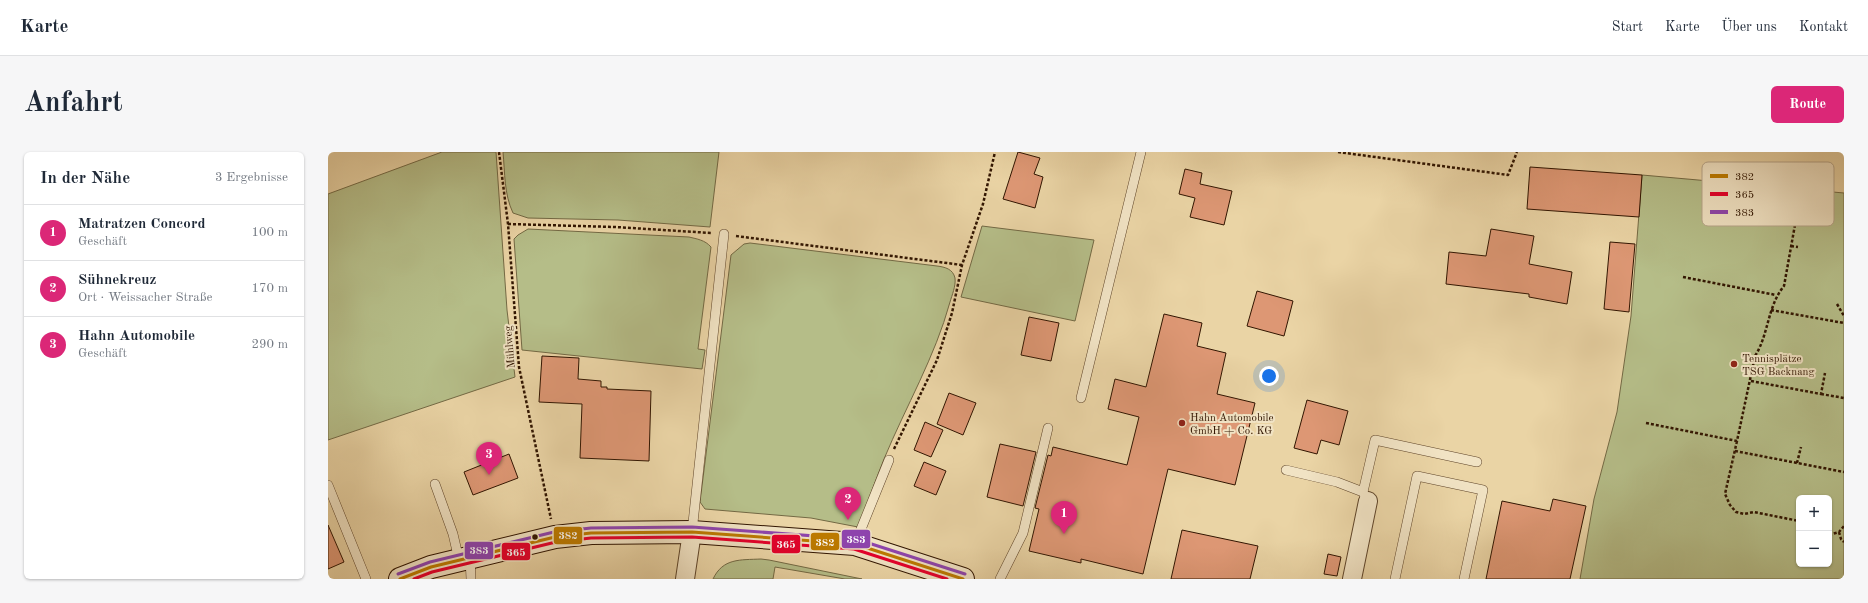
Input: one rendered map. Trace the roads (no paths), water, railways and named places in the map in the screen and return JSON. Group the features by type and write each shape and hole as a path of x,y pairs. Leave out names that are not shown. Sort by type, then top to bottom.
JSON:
{"street":[{"path":"1352,579 1365,496"},
{"path":"686,579 692,532"},
{"path":"400,579 431,573 464,559 555,537 590,533 692,532 855,544 963,579"}],"lane":[{"path":"1081,398 1141,152"},
{"path":"692,532 724,234"},
{"path":"1000,579 1024,533 1048,428"},
{"path":"1286,470 1337,482 1365,496 1375,440 1477,462"},
{"path":"855,544 889,460"},
{"path":"1395,579 1417,476 1483,490 1464,579"},
{"path":"436,484 453,534 471,579"},
{"path":"328,485 366,579"}],"place":[{"name":"Tennisplätze TSG Backnang","path":"1734,364"},
{"name":"Hahn Automobile GmbH + Co. KG","path":"1182,423"},
{"name":"Hahn Automobile","path":"489,475"},
{"name":"Sühnekreuz","path":"848,520"},
{"name":"Matratzen Concord","path":"1064,534"}]}
